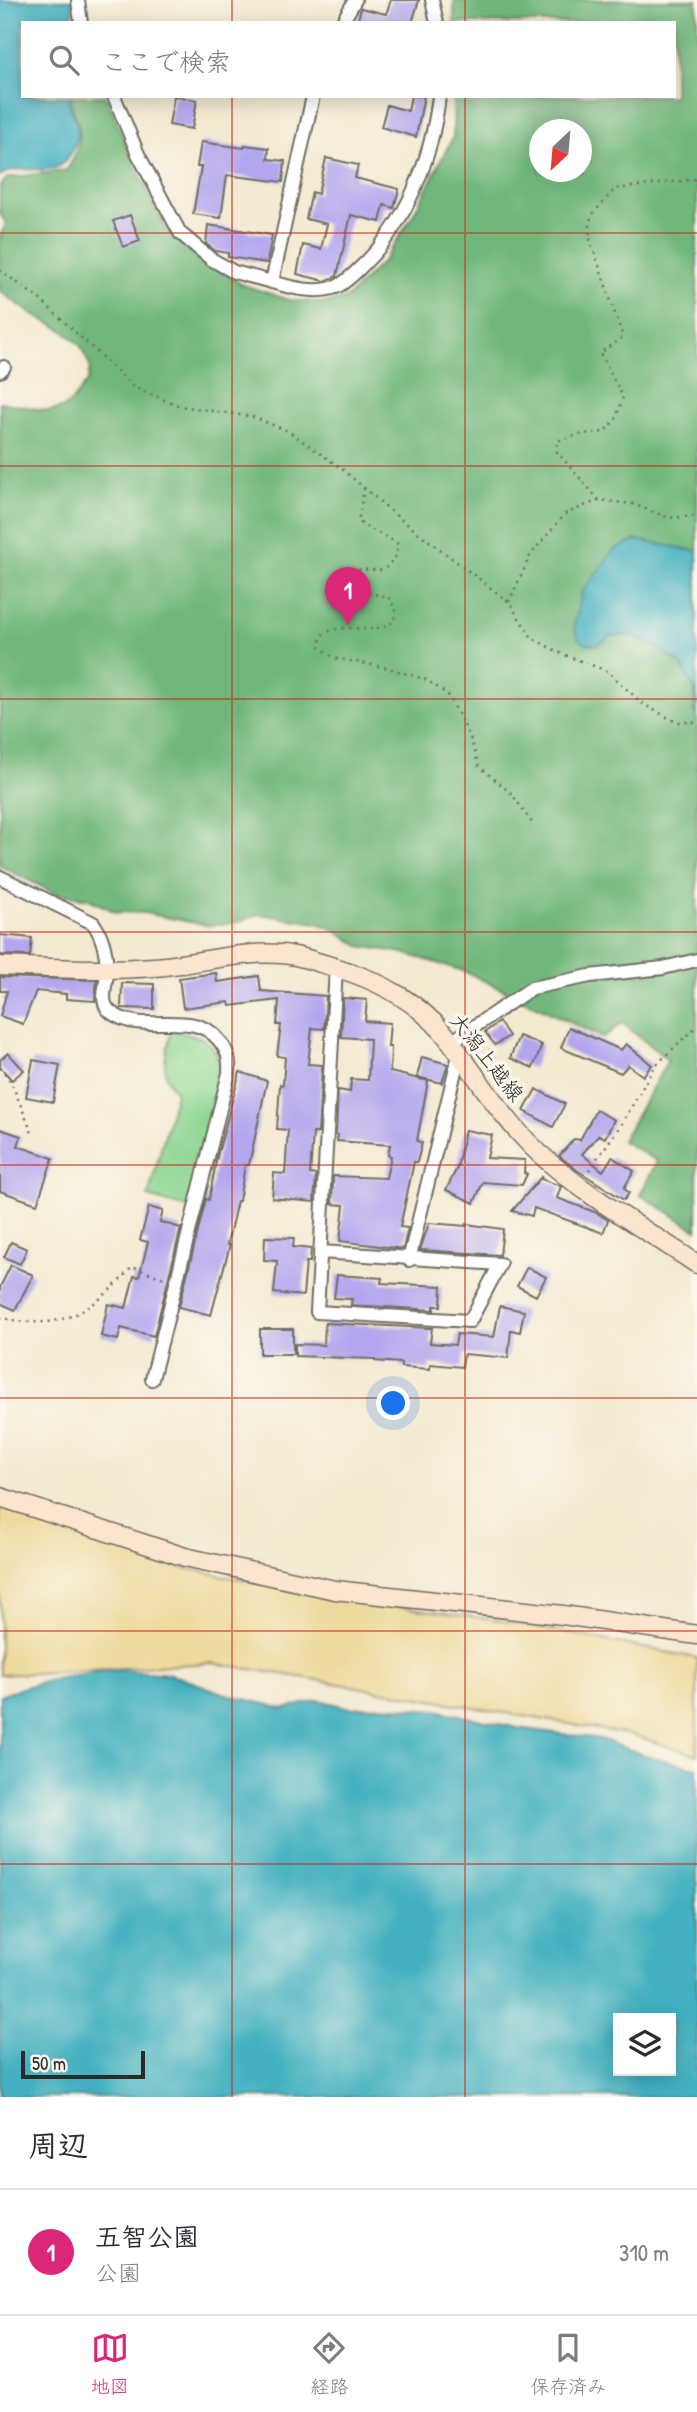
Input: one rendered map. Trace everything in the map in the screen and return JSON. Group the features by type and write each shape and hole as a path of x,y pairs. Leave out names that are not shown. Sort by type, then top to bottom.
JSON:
{"main road":[{"name":"大潟上越線","path":"0,966 107,970 204,962 241,955 282,954 368,977 416,1007 455,1049 517,1132 541,1155 697,1264"},
{"path":"0,1497 185,1557 335,1590 563,1615 697,1635"}],"street":[{"path":"78,0 81,21"},
{"path":"343,21 355,0"},
{"path":"432,0 437,21"},
{"path":"115,98 138,154 180,233 211,259 234,272 296,289 315,290 338,286 372,256 402,211 418,182 429,152 439,98"},
{"path":"272,282 313,98"},
{"path":"0,877 93,923 101,932 107,970 104,1002 109,1012 135,1022 188,1023 201,1027 215,1035 230,1058 229,1073 152,1379"},
{"path":"409,1260 455,1049 532,988 590,976 663,968 697,960"},
{"path":"321,1252 500,1265 470,1321 317,1312 336,968"}],"path":[{"path":"599,500 557,452 557,441 582,434 604,432 616,419 624,397 600,353 623,337 589,236 591,216 615,189 697,179"},
{"path":"0,270 42,301 135,388 180,406 253,416 288,431 341,468 399,518 509,602 532,638 560,653 607,671 643,704 676,722 697,722"},
{"path":"364,488 360,524 397,543 397,555 384,570 341,569 334,580 342,587 388,597 396,610 394,621 377,629 335,627 323,635 319,646 334,658 388,668 427,680 449,696 470,737 479,766 512,794 532,823"},
{"path":"509,602 531,554 565,513 599,500 633,504 669,518 697,516"},
{"path":"579,1184 621,1125 655,1066 697,1026"},
{"path":"0,1068 12,1084 32,1133"},
{"path":"0,1317 41,1324 60,1321 95,1302 117,1285 132,1267 177,1282"}],"green space":[{"path":"454,0 697,0 697,1230 640,1195 657,1161 622,1141 668,1060 622,1023 603,1038 464,971 403,953 360,946 331,928 317,923 259,914 238,922 210,926 145,913 116,912 89,899 54,893 0,866 0,402 48,411 63,408 73,400 88,380 90,366 80,345 60,328 33,315 0,291 0,237 6,223 0,214 0,185 8,178 67,170 80,135 71,98 107,98 130,154 171,234 187,249 241,284 289,300 324,303 347,298 384,260 412,217 453,137 454,98 676,98 676,21 454,21"},
{"path":"171,1031 191,1034 206,1041 215,1052 222,1071 188,1208 148,1197 176,1093 165,1071"}],"sand":[{"path":"0,1507 179,1567 318,1595 497,1620 697,1658 697,1755 632,1735 212,1663 0,1675"}],"water":[{"path":"0,0 72,0 73,21 21,21 21,98 69,98 78,128 73,149 58,166 49,169 20,169 0,176"},
{"path":"637,540 697,551 697,714 694,711 695,691 682,666 663,651 632,635 610,636 599,644 589,644 580,641 574,628 582,592 615,549"},
{"path":"121,1670 170,1674 226,1694 284,1709 319,1700 351,1708 381,1706 436,1710 518,1728 601,1739 649,1757 697,1768 697,2097 0,2097 0,1696 30,1685 74,1675"}],"building":[{"path":"391,0 419,0 413,21 358,21 361,8 386,14"},
{"path":"174,98 197,100 192,129 169,125"},
{"path":"411,98 424,98 416,137 381,127 387,105 408,111"},
{"path":"201,142 244,148 245,145 269,148 268,159 285,161 283,182 227,175 221,218 193,214 201,167 197,167"},
{"path":"326,158 358,165 355,178 399,189 394,208 384,205 380,222 351,215 337,276 325,281 297,274 303,245 321,249 327,224 306,219 312,192 318,194"},
{"path":"130,215 140,241 123,247 113,221"},
{"path":"208,225 272,235 267,263 228,257 228,253 216,251 206,244"},
{"path":"0,935 32,938 30,956 0,955"},
{"path":"216,973 217,982 259,976 261,991 326,996 324,1029 312,1028 308,1064 322,1065 318,1133 313,1133 310,1174 316,1175 314,1202 272,1198 274,1173 285,1174 288,1130 277,1129 285,1057 277,1056 281,1025 277,1025 279,1000 230,1006 229,1002 183,1008 179,978"},
{"path":"0,977 97,980 95,1001 66,999 66,994 36,991 23,1024 0,1016 7,991 0,991"},
{"path":"122,983 154,984 154,1009 121,1008"},
{"path":"343,998 367,1000 365,1021 390,1023 390,1072 428,1081 417,1141 422,1143 417,1162 414,1162 400,1227 408,1228 403,1249 340,1241 344,1205 332,1204 333,1176 386,1178 391,1156 388,1155 390,1145 337,1141 338,1090 350,1092 351,1079 368,1080 370,1039 341,1037"},
{"path":"499,1022 509,1036 495,1045 485,1032"},
{"path":"569,1027 621,1050 626,1044 652,1065 643,1076 628,1065 621,1073 561,1048"},
{"path":"519,1036 542,1045 533,1068 510,1058"},
{"path":"8,1053 24,1070 12,1080 0,1067 0,1060"},
{"path":"422,1057 448,1064 442,1083 417,1077"},
{"path":"33,1060 60,1065 53,1102 26,1097"},
{"path":"240,1072 267,1081 249,1165 245,1165 227,1245 230,1245 211,1315 179,1307 206,1199 209,1200 217,1157"},
{"path":"536,1089 565,1104 553,1127 524,1111"},
{"path":"596,1110 614,1120 605,1138 599,1135 582,1154 603,1171 612,1157 634,1171 624,1188 629,1193 624,1200 559,1156 574,1139 580,1140"},
{"path":"0,1129 21,1136 18,1146 53,1158 37,1204 0,1191"},
{"path":"465,1130 492,1135 487,1158 525,1160 524,1173 527,1174 522,1185 483,1182 474,1203 446,1190 457,1168"},
{"path":"542,1176 541,1179 561,1186 557,1198 608,1220 603,1233 534,1208 532,1216 512,1211"},
{"path":"149,1207 163,1211 160,1222 181,1228 154,1336 121,1328 118,1340 101,1336 108,1304 126,1308 134,1276 139,1277 148,1242 140,1240"},
{"path":"429,1223 503,1229 500,1255 420,1250"},
{"path":"265,1237 294,1238 293,1247 311,1249 310,1262 306,1262 303,1296 274,1293 277,1261 264,1260"},
{"path":"11,1242 27,1249 20,1264 4,1257"},
{"path":"11,1265 33,1275 15,1310 0,1303 0,1287"},
{"path":"527,1267 546,1277 536,1296 517,1286"},
{"path":"337,1275 382,1278 381,1283 442,1286 441,1306 434,1306 434,1310 351,1305 352,1299 334,1298"},
{"path":"500,1306 524,1311 520,1332 511,1330 508,1358 464,1354 462,1367 430,1364 430,1369 401,1367 401,1363 375,1359 295,1356 295,1344 324,1345 325,1323 432,1328 430,1343 455,1345 457,1334 494,1337"},
{"path":"260,1329 293,1329 293,1354 260,1354"}],"place":[{"name":"五智公園","path":"348,625"}]}
